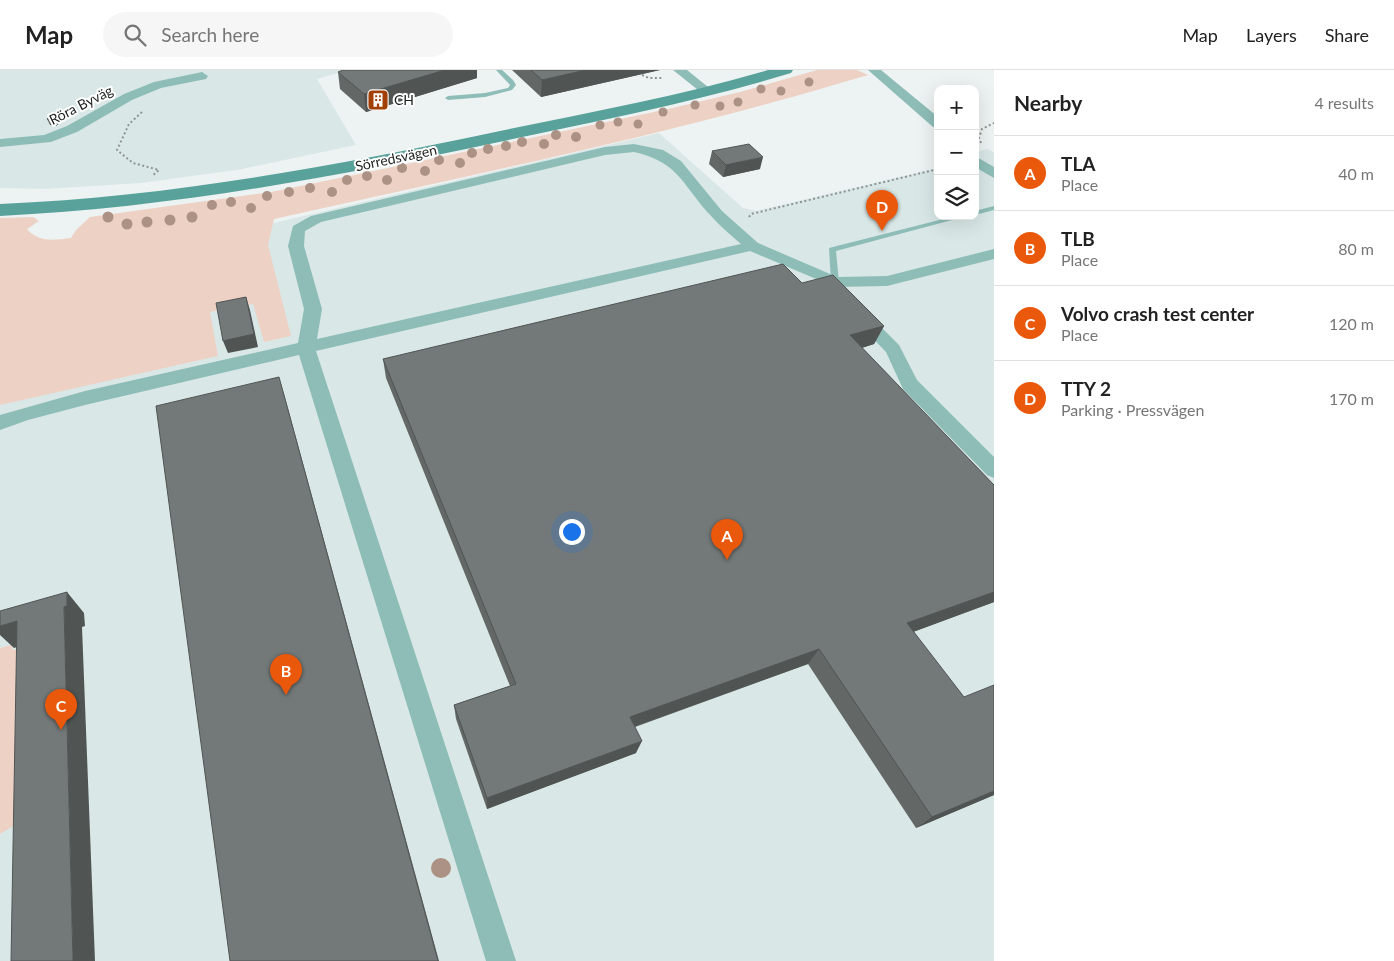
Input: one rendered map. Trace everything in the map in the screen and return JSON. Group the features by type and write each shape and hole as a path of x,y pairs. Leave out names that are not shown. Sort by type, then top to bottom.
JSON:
{"street":[{"path":"679,70 708,91"},
{"name":"Sörredsvägen","path":"0,210 117,204 247,187 443,148 708,91 785,70"},
{"path":"874,70 893,84 934,120"},
{"path":"888,70 893,84"},
{"name":"Röra Byväg","path":"0,143 46,139 72,130 128,97 158,85 202,76"},
{"path":"980,146 994,160"},
{"path":"501,961 306,349 313,309 296,246 298,229 316,219 605,151 634,148 658,153 676,164 717,214 752,246 835,282 887,281 994,254"},
{"path":"979,163 994,174"},
{"path":"0,423 23,414 86,398 752,246"},
{"path":"835,282 845,300 893,350 910,384 994,470"}],"lane":[{"path":"448,98 485,95 510,88 512,85 511,81 499,70"},
{"path":"979,212 994,208"},
{"path":"835,282 832,250 948,220"}],"path":[{"path":"148,178 157,174 160,170 133,163 117,150 129,124 157,98 158,85"},
{"path":"980,146 979,138 982,129 994,123"},
{"path":"750,218 748,216 751,214 934,170"}],"shaded area":[{"path":"0,70 349,70 317,79 356,145 237,170 141,183 46,189 0,188"},
{"path":"817,70 857,70 868,75 647,135 274,219 268,245 291,336 264,342 253,304 210,312 218,356 0,405 0,218 33,217 39,221 27,229 37,237 47,240 71,238 76,230 90,217 271,192 668,109 740,92"},
{"path":"659,133 743,208 756,211 934,169 934,220 979,220 979,151 988,149 994,153 994,961 0,961 0,254 94,265"},
{"path":"12,645 12,650 34,645 33,814 0,834 0,648"}],"building":[{"path":"343,70 445,70 364,94 338,72"},
{"path":"531,70 586,70 542,80"},
{"path":"54,113 60,113 53,119 47,119"},
{"path":"749,144 763,157 726,165 712,151"},
{"path":"783,264 802,283 833,275 884,326 850,335 994,485 994,592 907,623 964,697 994,685 994,791 932,817 819,649 630,717 642,741 487,798 454,705 516,684 383,359"},
{"path":"246,297 254,334 223,341 216,303"},
{"path":"279,377 438,961 230,961 156,406"},
{"path":"67,592 67,606 64,607 73,961 11,961 17,621 0,626 0,611"}],"place":[{"name":"CH","path":"378,100"},
{"name":"TTY 2","path":"882,231"},
{"name":"TLA","path":"727,560"},
{"name":"TLB","path":"286,695"},
{"name":"Volvo crash test center","path":"61,730"}]}
